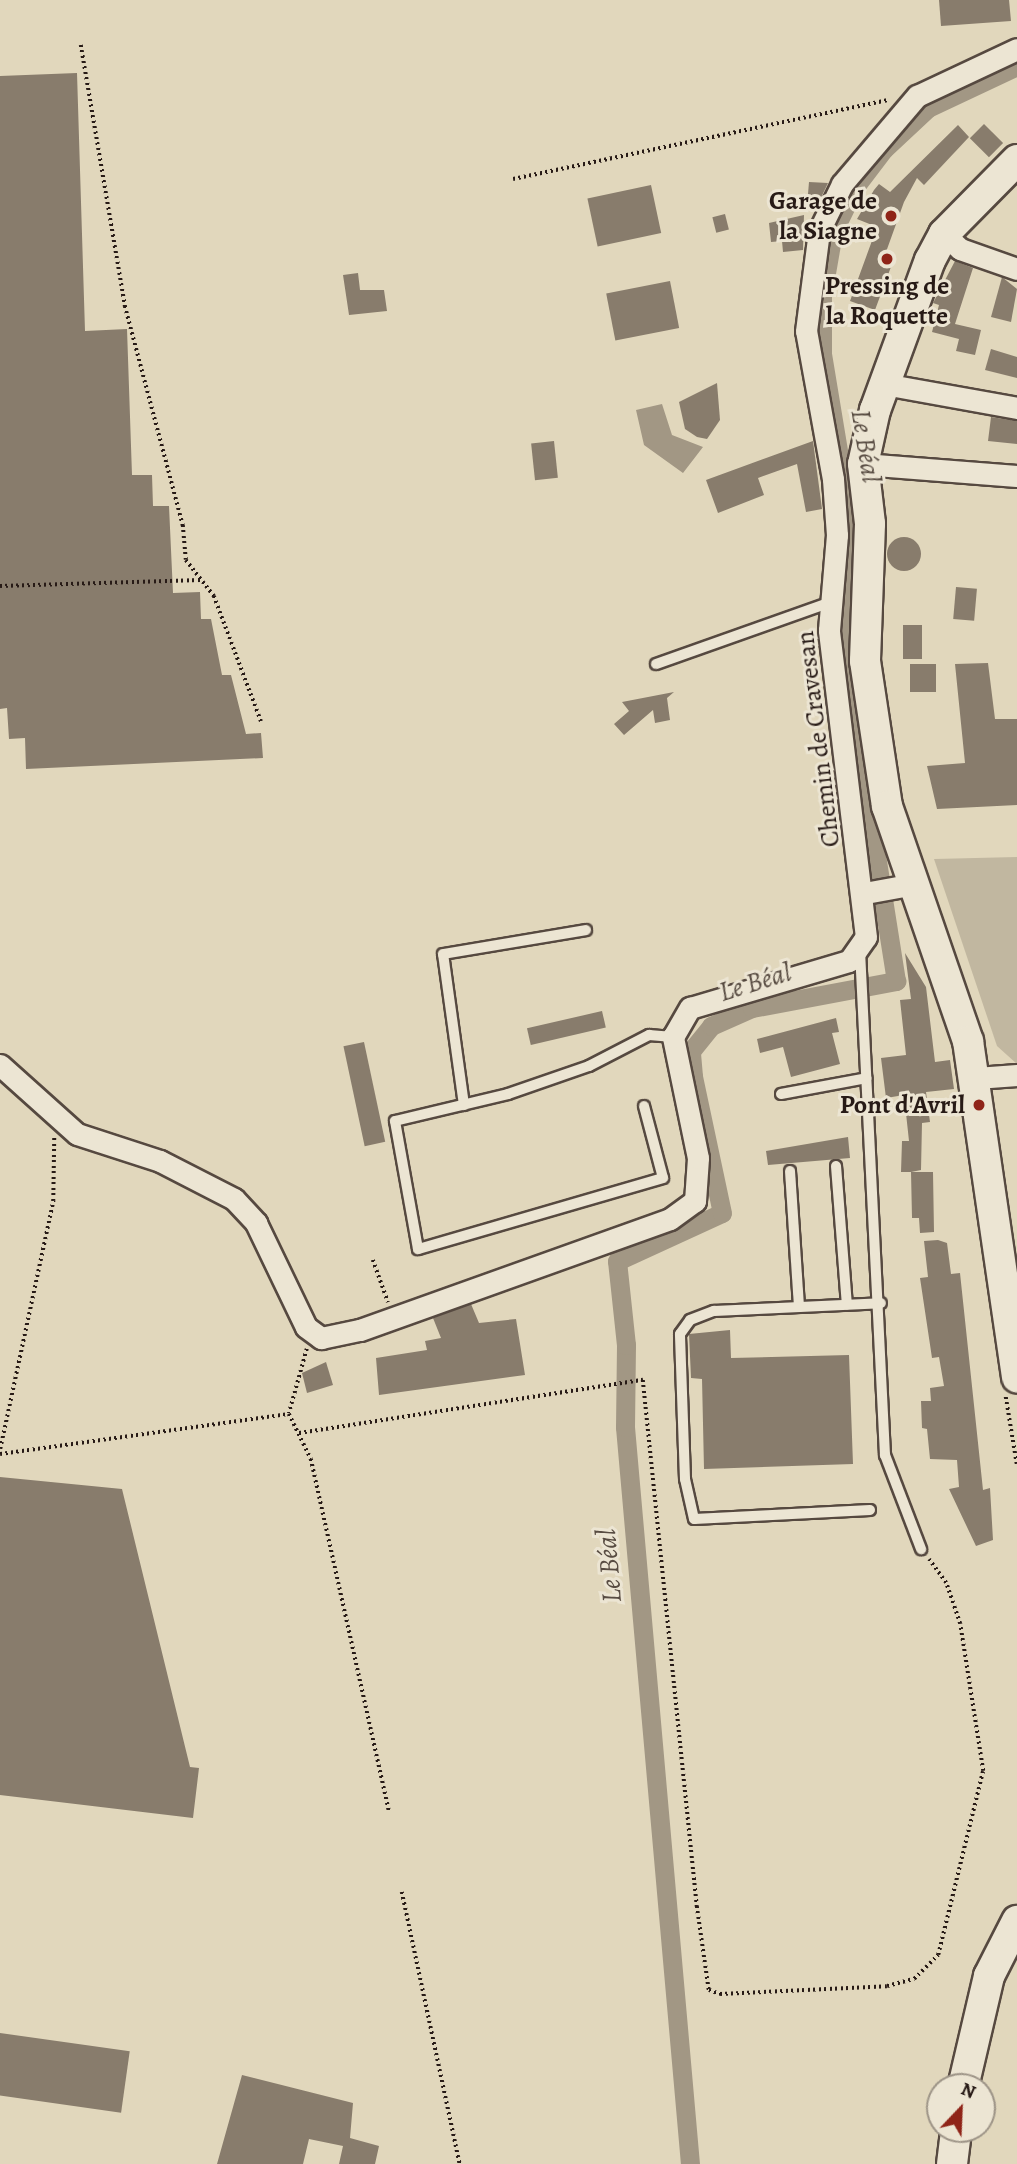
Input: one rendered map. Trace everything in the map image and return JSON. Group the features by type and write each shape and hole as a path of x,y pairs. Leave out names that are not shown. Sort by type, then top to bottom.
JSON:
{"main road":[{"path":"1017,160 944,234 884,384 863,464 870,524 865,661 887,806 905,885 954,989 976,1079 1017,1377"},
{"path":"966,2073 989,1976 1017,1921"},
{"path":"952,2164 954,2143"}],"street":[{"name":"Chemin de Cravesan","path":"860,951 869,891 829,631 834,601 833,479 806,331 819,231 842,184 917,96 1017,49"},
{"path":"944,234 960,249 1017,269"},
{"path":"884,384 1017,408"},
{"path":"863,464 1017,476"},
{"path":"869,891 905,885"},
{"path":"0,1065 55,1119 77,1134 160,1161 234,1199 256,1223 314,1335 360,1330 398,1314 670,1219 695,1201 698,1158 673,1037 690,1008 827,969 860,951"},
{"path":"976,1079 1017,1074"}],"lane":[{"path":"656,664 834,601"},
{"path":"464,1105 443,954 586,930"},
{"path":"860,951 881,1303 885,1455 920,1549"},
{"path":"644,1106 663,1178 418,1249 396,1121 464,1105 589,1066 649,1035 673,1037"},
{"path":"781,1094 867,1078"},
{"path":"836,1166 847,1304"},
{"path":"790,1171 799,1307"},
{"path":"870,1510 694,1520 685,1479 680,1334 690,1320 714,1311 881,1303"}],"path":[{"path":"81,46 125,306 183,525 186,560 214,596 261,721"},
{"path":"513,178 917,96"},
{"path":"0,586 201,580"},
{"path":"55,1119 53,1201 0,1451 289,1413"},
{"path":"373,1260 380,1292 398,1314"},
{"path":"314,1335 297,1371 289,1413 312,1459 388,1811"},
{"path":"299,1433 636,1379 648,1392 709,1990 887,1986 914,1979 938,1955 983,1771 982,1749 960,1624 946,1583 920,1549"},
{"path":"402,1892 460,2164"}],"shaded area":[{"path":"662,404 672,435 703,447 683,473 644,445 636,410"},
{"path":"1017,857 1017,1064 997,1046 934,859"}],"building":[{"path":"939,0 1009,0 1011,21 941,26"},
{"path":"77,73 85,331 127,329 132,475 152,475 153,506 169,506 173,593 200,592 201,619 211,619 222,675 231,675 246,734 261,733 263,758 26,769 25,738 9,739 7,708 0,709 0,76"},
{"path":"984,124 1003,143 989,157 970,138"},
{"path":"958,125 969,137 924,185 917,178 904,202 886,252 895,256 875,310 850,301 877,227 857,219 874,190 879,184 890,192"},
{"path":"809,182 828,183 817,206 807,206"},
{"path":"651,185 661,233 598,246 587,199"},
{"path":"725,214 729,230 716,233 712,217"},
{"path":"804,215 803,250 783,252 782,241 771,242 769,223"},
{"path":"955,261 973,268 955,324 981,330 975,355 956,351 959,339 932,332 939,305 933,303"},
{"path":"358,273 360,290 384,290 387,311 349,315 343,275"},
{"path":"1002,277 1017,289 1011,322 991,317"},
{"path":"670,281 679,328 615,341 606,293"},
{"path":"991,349 1017,357 1017,378 985,370"},
{"path":"717,383 720,420 707,439 697,437 685,429 679,402"},
{"path":"991,417 1017,421 1017,444 988,441"},
{"path":"554,441 558,478 535,480 531,443"},
{"path":"813,441 822,509 806,512 797,464 758,478 764,495 718,513 706,480"},
{"path":"904,537 916,542 921,554 916,566 904,571 892,566 887,554 892,542"},
{"path":"956,587 977,589 974,621 953,619"},
{"path":"903,625 922,625 922,659 903,659"},
{"path":"988,663 995,719 1017,719 1017,805 937,809 927,766 965,763 955,664"},
{"path":"910,664 936,664 936,692 910,692"},
{"path":"674,692 667,698 670,720 655,723 653,710 624,735 614,724 629,711 622,702"},
{"path":"905,953 926,987 935,1062 950,1060 954,1089 926,1092 930,1122 922,1123 921,1170 911,1172 901,1172 902,1141 909,1141 904,1095 886,1098 881,1058 906,1055 900,1000 911,999"},
{"path":"602,1011 606,1028 531,1045 527,1028"},
{"path":"836,1018 839,1032 832,1033 840,1064 791,1077 783,1047 760,1053 757,1039"},
{"path":"364,1042 385,1142 365,1146 343,1046"},
{"path":"848,1137 850,1158 768,1165 766,1151"},
{"path":"911,1172 933,1172 934,1232 920,1233 919,1218 912,1218"},
{"path":"938,1240 947,1243 951,1274 960,1273 983,1490 990,1488 993,1540 976,1546 949,1489 959,1487 957,1460 930,1459 927,1429 922,1428 921,1401 931,1401 930,1388 944,1386 939,1357 932,1358 920,1278 928,1277 924,1241"},
{"path":"471,1304 479,1323 516,1319 525,1375 379,1395 376,1358 427,1350 425,1341 441,1338 433,1318"},
{"path":"730,1330 731,1358 849,1355 853,1464 704,1469 702,1379 691,1378 689,1334"},
{"path":"326,1362 333,1385 307,1393 302,1373"},
{"path":"0,1477 122,1489 190,1767 199,1768 193,1818 0,1795"},
{"path":"0,2033 130,2051 121,2113 0,2096"},
{"path":"242,2075 353,2103 350,2138 379,2146 375,2164 339,2164 343,2146 309,2139 303,2164 217,2164"}],"waterway":[{"name":"Le Béal","path":"690,2164 625,1427 626,1345 617,1261 722,1213 693,1076 691,1051 711,1026 752,1008 896,981 843,648 851,529 822,353 822,296 833,232 855,187 884,149 928,108 1017,66"}],"place":[{"name":"Garage de la Siagne","path":"891,216"},
{"name":"Pressing de la Roquette","path":"887,259"},
{"name":"Pont d'Avril","path":"979,1105"}]}
